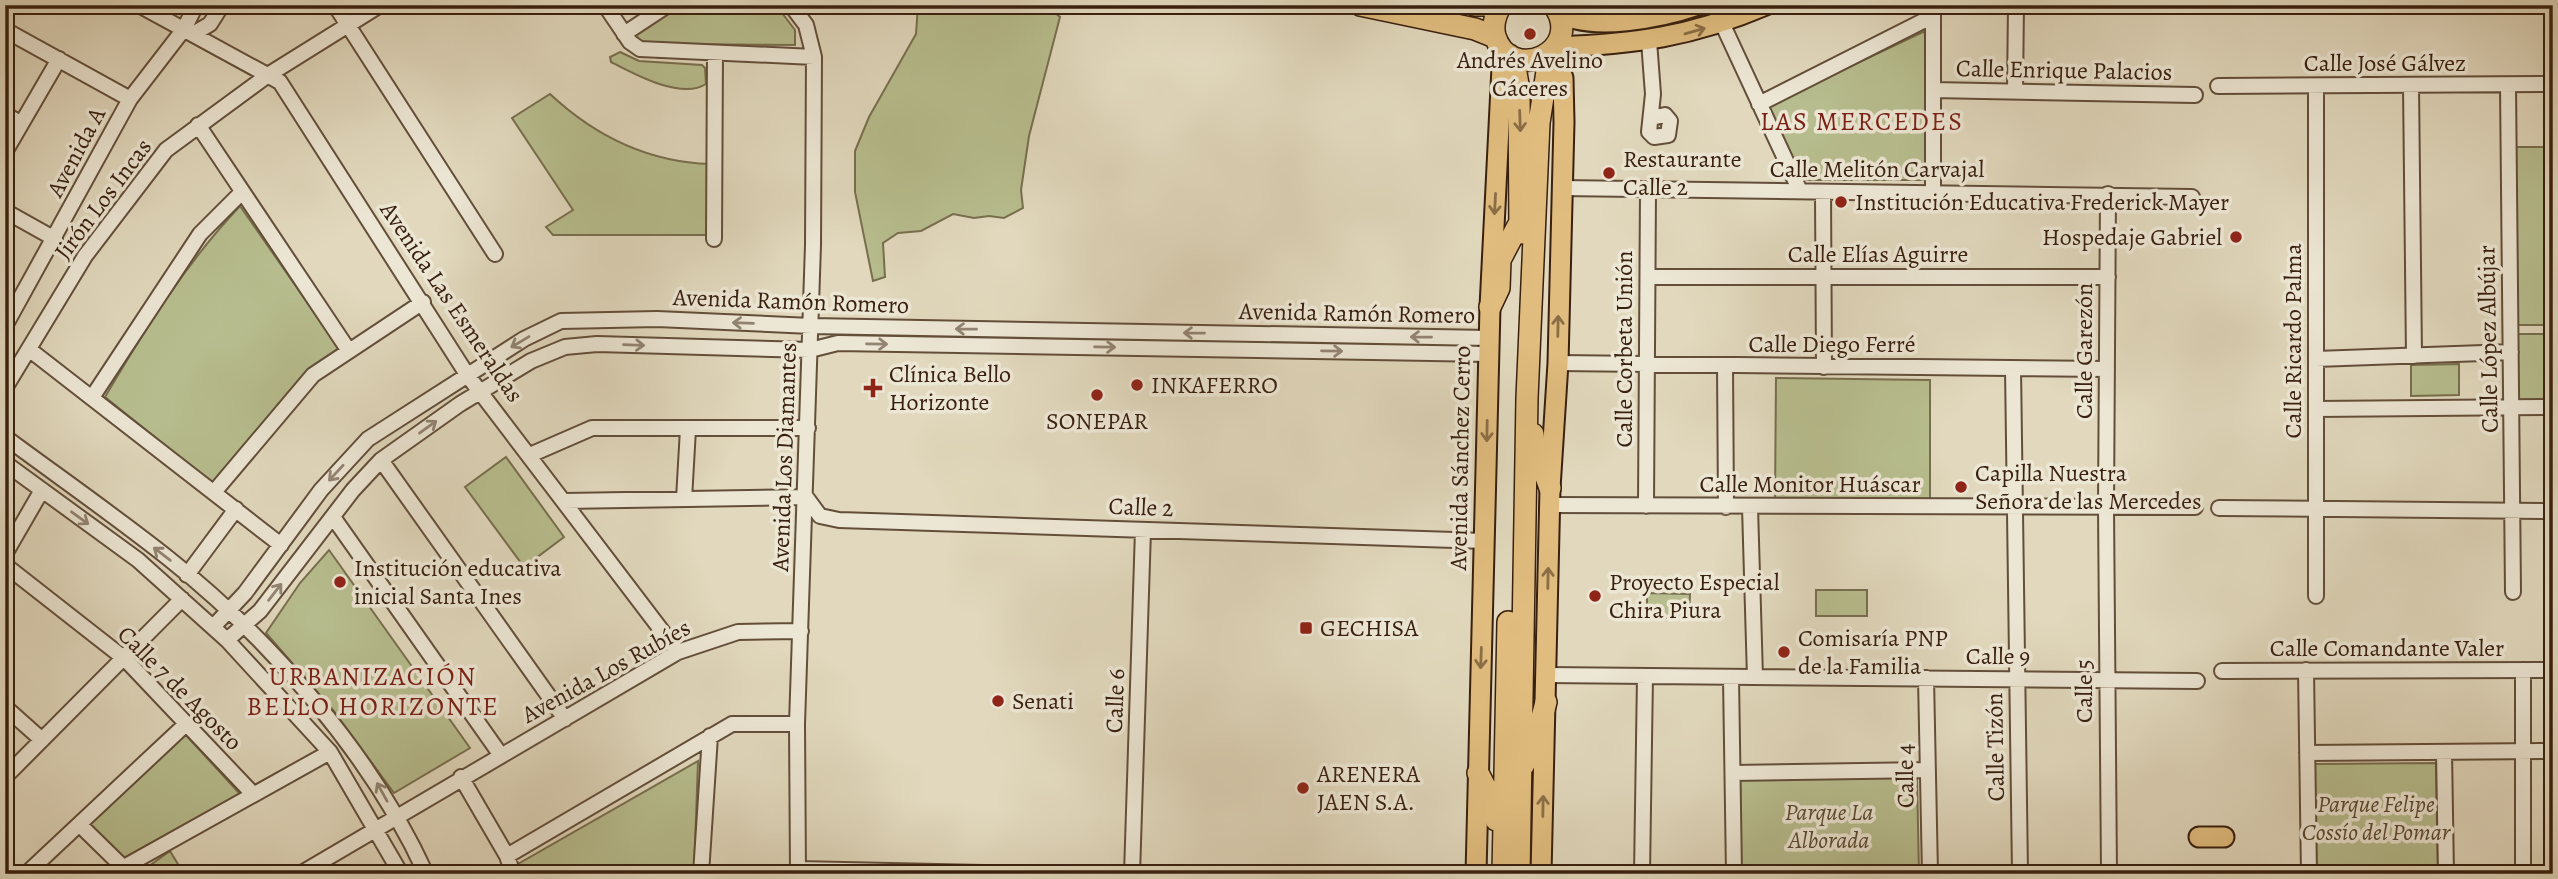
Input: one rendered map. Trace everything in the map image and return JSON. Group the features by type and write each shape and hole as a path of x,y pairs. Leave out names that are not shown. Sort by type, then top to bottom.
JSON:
{"highway":[{"path":"1360,5 1400,9 1475,29 1501,46 1533,60 1553,49"},
{"path":"1475,5 1499,5 1494,20 1501,46"},
{"path":"1519,874 1527,398 1539,123 1553,49 1561,26 1555,7"},
{"name":"Avenida Sánchez Cerro","path":"1501,46 1515,67 1519,90 1521,220 1503,864"},
{"path":"1490,307 1499,288 1500,260 1521,220"},
{"path":"1527,398 1533,412 1534,443 1550,496"},
{"path":"1520,771 1536,741 1546,702"},
{"path":"1478,773 1495,809 1503,864"}],"main road":[{"path":"1555,7 1579,22 1661,15 1698,5"},
{"path":"1541,874 1550,496 1558,363 1562,188 1563,78 1553,49 1649,41 1723,23 1766,5"},
{"name":"Avenida Sánchez Cerro","path":"1476,874 1490,307 1501,46"},
{"path":"2199,837 2224,837"}],"street":[{"name":"Avenida Las Esmeraldas","path":"139,5 280,82 468,376 678,652"},
{"name":"Avenida A","path":"5,326 130,99 188,32 197,5"},
{"path":"188,32 210,24 222,5"},
{"path":"335,5 495,254"},
{"name":"Jirón Los Incas","path":"5,388 85,256 166,150 268,75 380,5"},
{"path":"605,5 624,34 640,49 814,57"},
{"path":"624,34 668,5"},
{"name":"Avenida Los Diamantes","path":"791,5 806,25 814,57 811,326 797,724 798,871"},
{"path":"2015,92 2016,5"},
{"path":"1759,104 1933,11 1933,192"},
{"path":"1723,23 1800,191"},
{"path":"5,30 130,99"},
{"path":"1649,41 1653,94 1651,118"},
{"path":"715,53 715,239"},
{"path":"5,152 59,59"},
{"name":"Calle José Gálvez","path":"2218,86 2553,84"},
{"path":"2410,85 2414,356"},
{"name":"Calle López Albújar","path":"2508,85 2513,592"},
{"name":"Calle Ricardo Palma","path":"2316,86 2316,596"},
{"name":"Calle Enrique Palacios","path":"1933,90 2195,95"},
{"path":"5,114 21,124"},
{"path":"198,125 349,351"},
{"name":"Calle Melitón Carvajal","path":"1562,188 2192,197"},
{"name":"Calle Corbeta Unión","path":"1646,506 1648,191"},
{"path":"93,396 200,234 242,192"},
{"path":"1823,192 1824,366"},
{"name":"Calle Garezón","path":"2106,507 2108,194"},
{"path":"5,211 55,239"},
{"name":"Calle Elías Aguirre","path":"1648,277 2108,277"},
{"path":"215,491 313,375 423,302"},
{"name":"Avenida Ramón Romero","path":"213,627 281,545 321,490 368,439 524,339 561,321 657,319 1489,346"},
{"path":"1004,346 1005,330"},
{"path":"1033,330 1034,346"},
{"name":"Avenida Ramón Romero","path":"227,640 260,611 381,460 531,361 565,347 597,344 810,351 838,343 1004,346 1489,346"},
{"path":"30,350 93,396 281,545"},
{"path":"2316,359 2511,352"},
{"name":"Calle Diego Ferré","path":"1558,363 2107,369"},
{"path":"1725,366 1726,508"},
{"name":"Calle Tizón","path":"2013,368 2020,874"},
{"path":"2316,409 2553,407"},
{"path":"530,455 592,428 808,428"},
{"path":"684,499 688,429"},
{"path":"5,437 187,575 243,626 313,700 372,774 426,874"},
{"path":"381,460 565,719"},
{"path":"5,463 138,560 227,640 330,752 401,874"},
{"path":"5,554 42,490"},
{"name":"Calle Monitor Huáscar","path":"1550,496 1646,506 1726,508 2195,508"},
{"path":"564,501 806,497"},
{"name":"Calle 2","path":"806,497 820,516 839,520 1485,541"},
{"path":"1750,507 1755,677"},
{"name":"Calle 5","path":"2106,507 2109,874"},
{"path":"2219,508 2553,511"},
{"path":"187,575 236,509"},
{"path":"333,517 500,754"},
{"name":"Calle 6","path":"1132,874 1143,530"},
{"name":"Calle 7 de Agosto","path":"5,565 125,659 253,794"},
{"path":"5,777 182,599"},
{"name":"Avenida Los Rubíes","path":"300,874 500,754 678,652 738,632 801,631"},
{"path":"2306,670 2309,874"},
{"path":"2523,670 2523,874"},
{"name":"Calle Comandante Valer","path":"2222,671 2553,670"},
{"name":"Calle 9","path":"1546,676 2197,681"},
{"path":"1642,874 1645,676"},
{"path":"1731,677 1734,874"},
{"name":"Calle 4","path":"1926,678 1930,874"},
{"path":"5,707 42,740"},
{"path":"26,874 186,724"},
{"path":"507,856 732,724 797,724"},
{"path":"701,874 710,736"},
{"path":"2307,753 2553,751"},
{"path":"80,825 127,870 253,794 330,752"},
{"path":"2444,752 2446,874"},
{"path":"1733,772 1928,771"},
{"path":"461,777 507,856 513,874"},
{"path":"798,871 1024,874"}],"green space":[{"path":"678,5 776,5 795,30 795,45 653,44 640,41 635,33"},
{"path":"918,5 1045,5 1060,17 1029,136 1021,190 1023,208 1004,218 974,218 953,214 921,231 898,233 883,243 885,277 873,281 855,192 855,151 869,117 916,34"},
{"path":"1923,32 1928,35 1929,180 1801,180 1766,106"},
{"path":"620,52 639,61 702,65 705,68 706,84 684,89 658,84 611,62 610,57"},
{"path":"550,94 585,122 623,144 665,158 710,164 710,235 553,235 546,227 573,210 512,118"},
{"path":"2512,147 2553,147 2553,325 2513,325"},
{"path":"240,206 339,348 308,369 212,483 105,397 167,297 202,250"},
{"path":"2517,334 2553,334 2553,402 2518,402"},
{"path":"2459,364 2459,395 2411,396 2411,365"},
{"path":"1776,378 1930,380 1930,500 1775,498"},
{"path":"506,457 564,537 524,567 465,487"},
{"path":"329,550 470,748 394,793 333,710 266,633 300,583"},
{"path":"1816,590 1867,590 1867,616 1816,616"},
{"path":"1647,593 1690,594 1689,618 1647,618"},
{"path":"185,734 240,794 124,858 88,825"},
{"path":"698,761 694,874 521,874 518,864"},
{"name":"Parque Felipe Cossío del Pomar","path":"2436,763 2438,874 2315,874 2314,764"},
{"name":"Parque La Alborada","path":"1917,777 1919,874 1741,874 1740,779"},
{"path":"170,851 184,874 138,874"}],"place":[{"name":"Andrés Avelino Cáceres","path":"1530,34"},
{"name":"Restaurante Calle 2","path":"1609,173"},
{"name":"Institución Educativa Frederick Mayer","path":"1841,202"},
{"name":"Hospedaje Gabriel","path":"2236,237"},
{"name":"INKAFERRO","path":"1137,385"},
{"name":"Clínica Bello Horizonte","path":"873,388"},
{"name":"SONEPAR","path":"1097,395"},
{"name":"Capilla Nuestra Señora de las Mercedes","path":"1961,487"},
{"name":"Institución educativa inicial Santa Ines","path":"340,582"},
{"name":"Proyecto Especial Chira Piura","path":"1595,596"},
{"name":"GECHISA","path":"1306,628"},
{"name":"Comisaría PNP de la Familia","path":"1784,652"},
{"name":"Senati","path":"998,701"},
{"name":"ARENERA JAEN S.A.","path":"1303,788"}],"district":[{"name":"LAS MERCEDES","path":"1862,121"},
{"name":"URBANIZACIÓN BELLO HORIZONTE","path":"373,691"}]}
